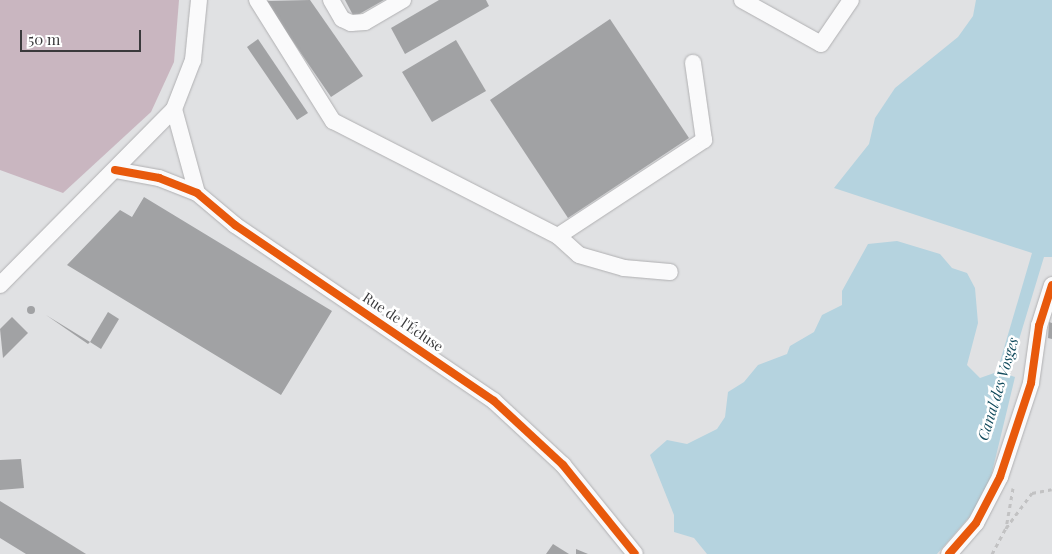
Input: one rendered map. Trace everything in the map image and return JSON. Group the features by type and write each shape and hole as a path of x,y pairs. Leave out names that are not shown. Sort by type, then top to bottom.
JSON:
{"street":[{"path":"0,285 174,108 192,60 199,0"},
{"path":"257,0 333,121 558,236 579,255 624,268 670,272"},
{"path":"331,0 342,19 351,23 365,22 403,0"},
{"path":"742,0 766,6 821,44 850,0"},
{"path":"558,236 704,140 693,63"},
{"path":"174,108 198,193"},
{"name":"Rue de l'Écluse","path":"115,170 159,178 198,193 234,225 494,401 563,465 636,554"},
{"path":"949,554 976,523 1004,468 1031,383 1039,326 1052,285"}],"path":[{"path":"1006,528 1013,482"},
{"path":"992,554 1006,528 1032,493 1052,489"}],"shaded area":[{"path":"0,0 179,0 174,62 151,112 63,193 0,170"}],"water":[{"name":"Canal des Vosges","path":"976,0 1052,0 1052,257 1044,257 1011,366 1009,375 1015,377 989,485 978,507 937,554 707,554 694,538 674,532 674,515 650,455 667,440 687,444 717,429 725,417 728,392 744,382 758,365 787,354 790,346 814,332 822,315 842,305 842,291 868,244 897,241 940,254 952,268 967,273 975,288 978,323 967,365 980,378 997,372 1032,253 834,188 869,144 875,118 895,88 958,37 973,16"}],"building":[{"path":"310,0 363,76 331,97 265,1"},
{"path":"345,0 384,0 354,17"},
{"path":"439,0 486,0 489,6 405,54 391,28"},
{"path":"610,19 689,138 568,218 490,100"},
{"path":"258,39 308,113 297,120 247,47"},
{"path":"456,40 486,91 432,122 402,72"},
{"path":"144,197 332,311 281,395 67,265 120,210 132,217"},
{"path":"31,306 35,310 31,314 27,310"},
{"path":"108,312 119,319 101,349 90,342"},
{"path":"46,315 90,342 88,344"},
{"path":"12,317 28,333 3,358 0,329"},
{"path":"1049,322 1052,323 1052,339 1048,338"},
{"path":"21,459 24,488 0,490 0,460"},
{"path":"0,501 86,554 26,554 0,538"},
{"path":"553,544 569,554 546,554"},
{"path":"576,549 588,554 576,554"}],"cycle path":[{"path":"115,170 159,178 197,193 235,225 494,401 563,465 635,554"},
{"path":"949,554 976,523 1000,477 1031,383 1039,326 1052,285"}]}
